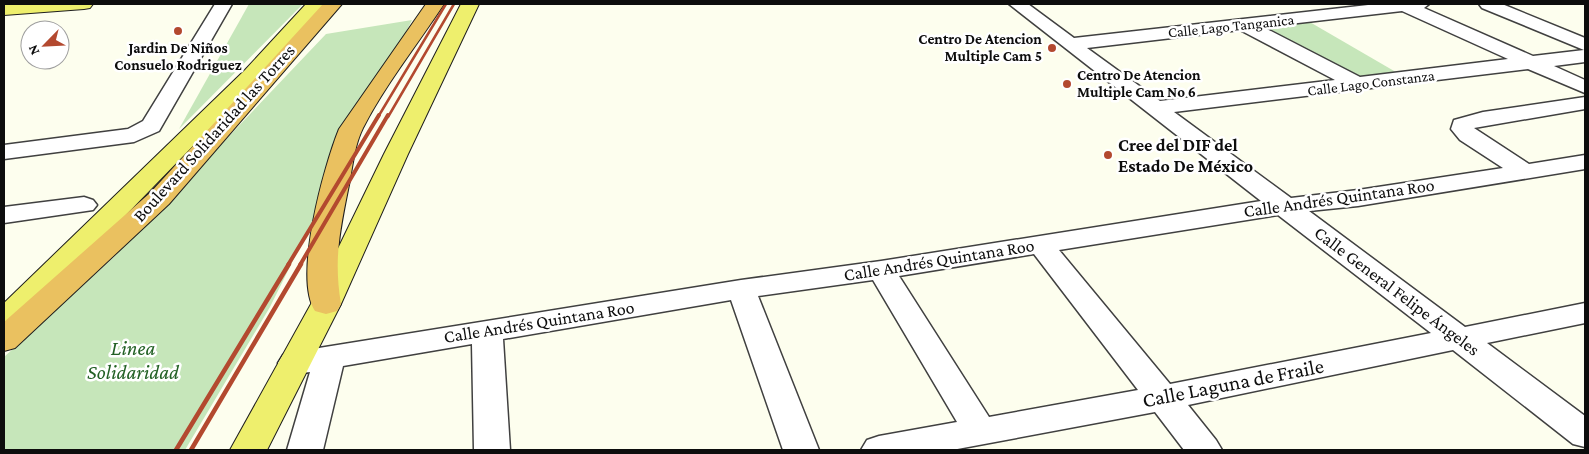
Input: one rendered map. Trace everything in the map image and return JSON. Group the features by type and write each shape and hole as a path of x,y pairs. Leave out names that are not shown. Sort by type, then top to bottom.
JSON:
{"highway":[{"name":"Boulevard Solidaridad las Torres","path":"4,340 160,198 333,4"},
{"path":"326,304 322,279 323,244 344,147 351,130 379,85 435,4"}],"main road":[{"path":"4,5 84,4"},
{"name":"Boulevard Solidaridad las Torres","path":"4,321 252,74 316,4"},
{"path":"248,450 326,304 407,129 470,4"},
{"path":"4,10 29,5"}],"street":[{"path":"4,152 121,138 134,135 151,126 223,4"},
{"name":"Calle General Felipe Ángeles","path":"1023,4 1070,44 1585,434"},
{"path":"1276,4 1296,18"},
{"path":"1408,4 1530,63 1585,87"},
{"name":"Calle Lago Tanganica","path":"1070,44 1408,4"},
{"path":"1488,4 1585,45"},
{"path":"1242,24 1358,84"},
{"name":"Calle Lago Constanza","path":"1156,108 1585,56"},
{"path":"1524,171 1462,129 1467,122 1585,103"},
{"name":"Calle Andrés Quintana Roo","path":"294,363 741,289 881,270 1286,206 1358,198 1585,162"},
{"path":"4,215 84,205"},
{"path":"1041,245 1204,450"},
{"path":"881,270 978,430"},
{"path":"741,289 801,450"},
{"name":"Calle Laguna de Fraile","path":"879,450 978,430 1163,398 1585,313"},
{"path":"487,331 492,450"},
{"path":"305,450 330,356"}],"green space":[{"path":"249,4 303,4 179,129"},
{"name":"Linea Solidaridad","path":"412,20 270,307 185,450 4,450 4,357 114,257 326,34"},
{"path":"1308,21 1401,75 1360,80 1258,28"}],"railway":[{"path":"378,117 446,4"},
{"path":"388,117 454,4"},
{"path":"288,265 379,115"},
{"path":"300,265 388,115"},
{"path":"176,450 289,264"},
{"path":"191,450 301,264"}],"place":[{"name":"Jardin De Niños Consuelo Rodriguez","path":"178,31"},
{"name":"Centro De Atencion Multiple Cam 5","path":"1052,48"},
{"name":"Centro De Atencion Multiple Cam No 6","path":"1067,84"},
{"name":"Cree del DIF del Estado De México","path":"1108,155"}]}
